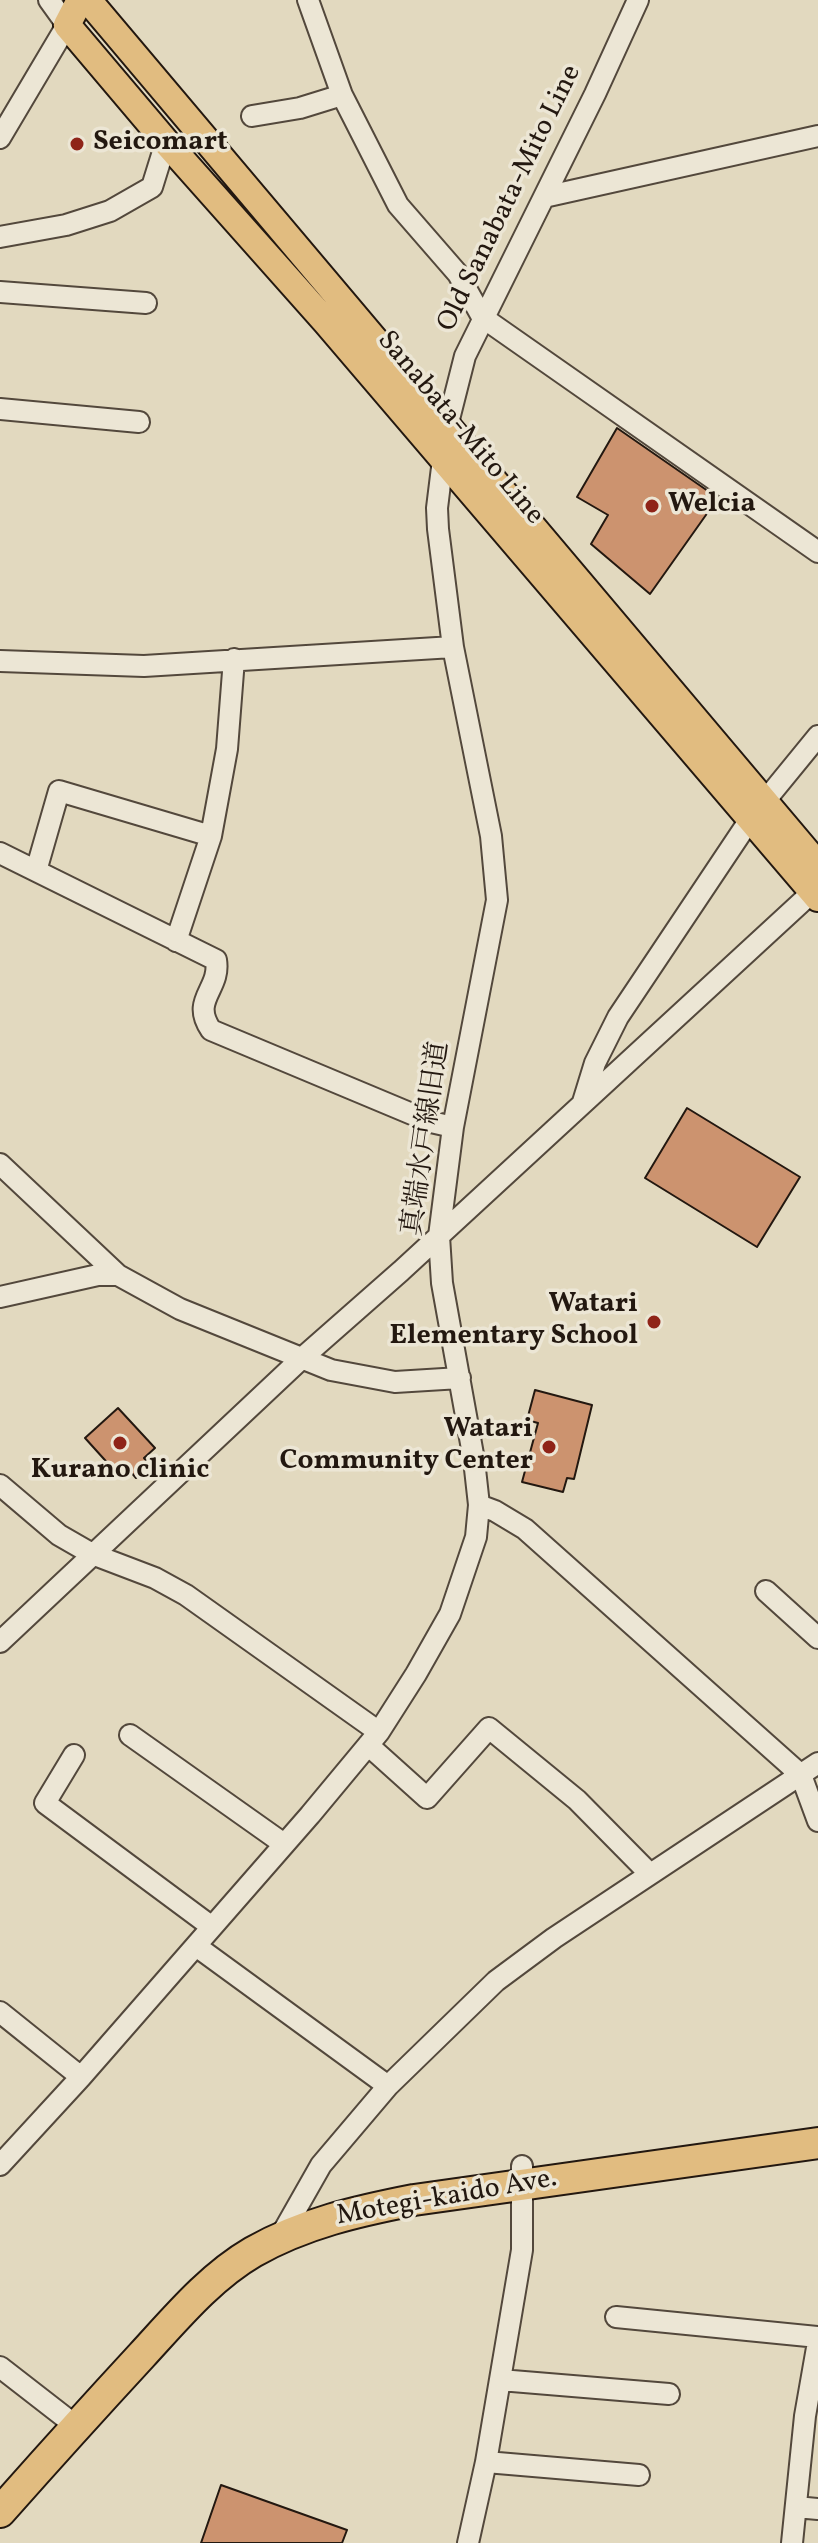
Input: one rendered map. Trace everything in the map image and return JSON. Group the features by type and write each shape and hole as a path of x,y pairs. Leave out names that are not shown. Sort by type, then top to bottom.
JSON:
{"highway":[{"name":"Motegi-kaido Ave.","path":"0,2512 201,2293 251,2253 279,2239 319,2222 358,2211 522,2175 818,2143"}],"main road":[{"path":"67,25 80,0"},
{"name":"Sanabata-Mito Line","path":"88,0 447,427 758,810 816,893"},
{"name":"Sanabata-Mito Line","path":"67,25 442,459 758,810 818,865"}],"street":[{"path":"0,138 67,25 49,0"},
{"path":"308,0 342,95 398,205 458,274 482,317 818,552"},
{"name":"Old Sanabata-Mito Line","path":"442,459 465,356 638,0"},
{"path":"252,116 300,108 342,95"},
{"path":"544,197 818,136"},
{"path":"0,237 66,225 110,211 152,187 166,142"},
{"path":"0,292 146,303"},
{"path":"0,409 139,422"},
{"name":"真端水戸線旧道","path":"0,2165 196,1946 374,1738 450,1614 476,1537 479,1505 442,1283 439,1236 453,1127 497,900 491,836 453,647 438,529 442,459"},
{"path":"0,661 144,666 453,647"},
{"path":"176,941 211,836 227,749 234,659"},
{"path":"583,1102 595,1063 618,1017 758,810 818,736"},
{"path":"36,871 59,791 211,836"},
{"path":"0,853 216,960 218,971 204,1003 203,1019 211,1030 431,1122 453,1127"},
{"path":"0,1642 301,1359 816,893"},
{"path":"0,1164 118,1275 180,1309 331,1370 395,1382 460,1378"},
{"path":"0,1297 98,1275 118,1275"},
{"path":"0,1485 59,1535 92,1554 155,1578 186,1595 374,1738 427,1798 489,1728 577,1800 650,1874"},
{"path":"479,1505 525,1529 810,1769 818,1821"},
{"path":"766,1591 818,1638"},
{"path":"130,1735 284,1844"},
{"path":"74,1755 45,1803 212,1927"},
{"path":"279,2239 321,2165 388,2086 496,1981 554,1938 810,1769"},
{"path":"196,1946 388,2086"},
{"path":"0,2012 81,2077"},
{"path":"468,2543 486,2462 522,2250 522,2175"},
{"path":"616,2317 818,2339 805,2416 792,2543"},
{"path":"0,2367 76,2426"},
{"path":"500,2380 669,2394"},
{"path":"486,2462 639,2475"},
{"path":"796,2507 818,2509"}],"building":[{"name":"Welcia","path":"617,428 718,498 650,594 591,544 608,515 577,497"},
{"path":"687,1108 800,1177 757,1247 645,1178"},
{"path":"535,1390 592,1405 574,1479 567,1478 563,1492 522,1482 538,1423 527,1420"},
{"name":"Kurano clinic","path":"118,1408 155,1448 144,1458 150,1465 136,1478 130,1471 122,1479 85,1438"},
{"path":"221,2485 347,2530 342,2543 201,2543"}],"place":[{"name":"Seicomart","path":"77,144"},
{"name":"Welcia","path":"652,506"},
{"name":"Watari Elementary School","path":"654,1322"},
{"name":"Kurano clinic","path":"120,1443"},
{"name":"Watari Community Center","path":"549,1447"}]}
